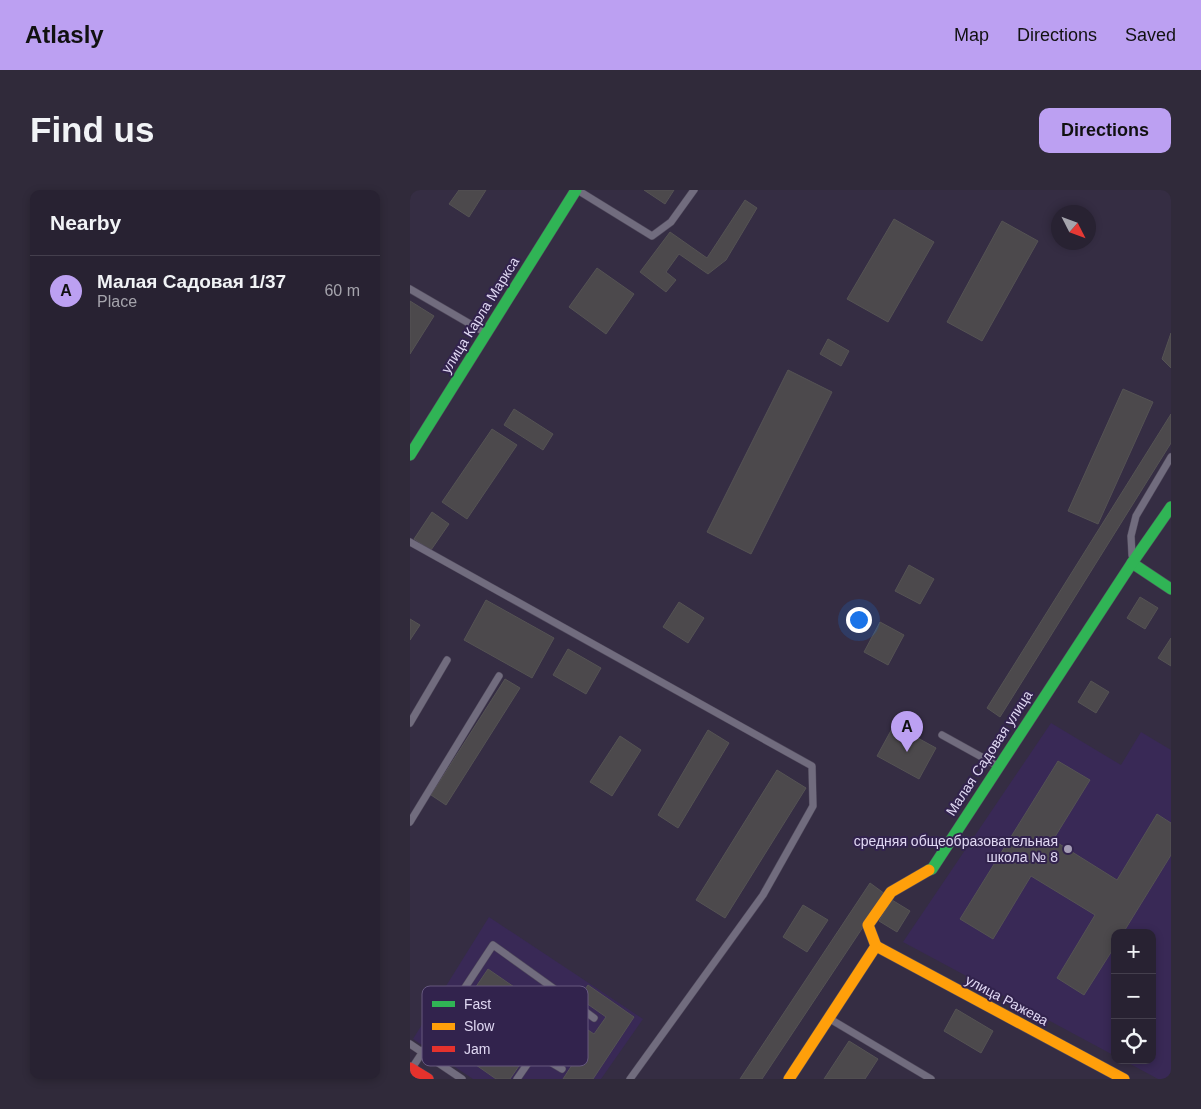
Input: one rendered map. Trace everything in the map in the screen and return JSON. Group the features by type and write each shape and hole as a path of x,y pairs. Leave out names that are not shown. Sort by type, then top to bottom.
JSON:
{"street":[{"name":"улица Карла Маркса","path":"410,455 576,190"},
{"name":"Малая Садовая улица","path":"876,946 868,926 872,919 891,892 932,869 1132,563 1171,507"},
{"path":"1132,563 1171,589"},
{"path":"790,1079 876,946"},
{"name":"улица Ражева","path":"876,946 1124,1079"},
{"path":"411,1068 428,1079"}],"lane":[{"path":"576,190 652,236 671,222 694,190"},
{"path":"410,289 487,333"},
{"path":"1132,563 1131,536 1136,516 1171,457"},
{"path":"410,542 812,766 813,806 763,895 630,1079"},
{"path":"410,722 447,660"},
{"path":"410,822 499,676"},
{"path":"942,735 998,767"},
{"path":"467,986 493,946 550,986"},
{"path":"588,1014 594,1018"},
{"path":"829,1018 931,1079"},
{"path":"410,1044 422,1052 411,1068"},
{"path":"443,1066 462,1079"},
{"path":"517,1079 526,1066"},
{"path":"557,1066 562,1069"}],"shaded area":[{"name":"средняя общеобразовательная школа № 8","path":"1051,723 1121,765 1141,732 1171,750 1171,1076 1169,1079 1158,1079 1130,1064 1156,1064 1156,929 1111,929 1111,1054 903,942"},
{"path":"489,917 643,1019 601,1079 473,1079 454,1066 588,1066 588,986 446,986"},
{"path":"422,1025 422,1045 413,1039"}],"building":[{"path":"459,190 486,190 469,217 449,204"},
{"path":"644,190 674,190 665,204"},
{"path":"745,200 757,208 726,260 708,274 679,254 666,272 676,280 666,292 640,272 670,232 707,258"},
{"path":"894,219 934,242 888,322 847,299"},
{"path":"1002,221 1038,241 982,341 947,322"},
{"path":"597,268 634,294 606,334 569,307"},
{"path":"410,301 434,316 410,354"},
{"path":"1171,333 1171,368 1162,359"},
{"path":"828,339 849,351 841,366 820,354"},
{"path":"788,370 832,392 751,554 707,532"},
{"path":"1123,389 1153,402 1098,524 1068,511"},
{"path":"514,409 553,434 543,450 504,425"},
{"path":"1171,414 1171,443 1000,717 987,708"},
{"path":"492,429 517,445 467,519 442,502"},
{"path":"432,512 449,524 431,550 414,539"},
{"path":"909,565 934,579 920,604 895,591"},
{"path":"1140,597 1158,608 1145,629 1127,618"},
{"path":"486,600 554,638 532,678 464,640"},
{"path":"679,602 704,618 688,643 663,627"},
{"path":"410,619 420,625 410,640"},
{"path":"880,622 904,635 888,665 864,652"},
{"path":"1171,638 1171,666 1158,658"},
{"path":"568,649 601,668 586,694 553,675"},
{"path":"505,679 520,688 446,805 431,795"},
{"path":"1091,681 1109,692 1096,713 1078,702"},
{"path":"894,725 936,748 919,779 877,756"},
{"path":"708,730 729,743 678,828 658,815"},
{"path":"620,736 641,750 612,796 590,782"},
{"path":"1058,761 1090,780 1053,840 1117,880 1157,814 1171,823 1171,855 1125,929 1111,929 1111,952 1084,995 1057,978 1095,915 1031,876 993,939 960,919"},
{"path":"777,770 806,788 725,918 696,900"},
{"path":"870,883 885,894 762,1079 740,1079"},
{"path":"892,900 910,911 897,932 879,921"},
{"path":"803,905 828,920 807,952 783,937"},
{"path":"488,969 513,986 476,986"},
{"path":"587,986 634,1017 593,1079 563,1079 571,1066 588,1066 588,1030 594,1034 606,1017 588,1004"},
{"path":"956,1009 993,1031 981,1053 944,1031"},
{"path":"849,1041 878,1059 865,1079 824,1079"},
{"path":"477,1066 519,1066 510,1079 496,1079"}],"traffic: fast":[{"path":"410,455 576,190"},
{"path":"929,870 932,869 1132,563 1171,507"},
{"path":"1132,563 1171,589"}],"traffic: slow":[{"path":"789,1079 876,946 868,925 891,892 929,870"},
{"path":"876,946 1124,1079"}],"traffic: jam":[{"path":"410,1068 428,1079"}],"place":[{"name":"Малая Садовая 1/37","path":"907,752"},
{"name":"средняя общеобразовательная школа № 8","path":"1068,849"}]}
